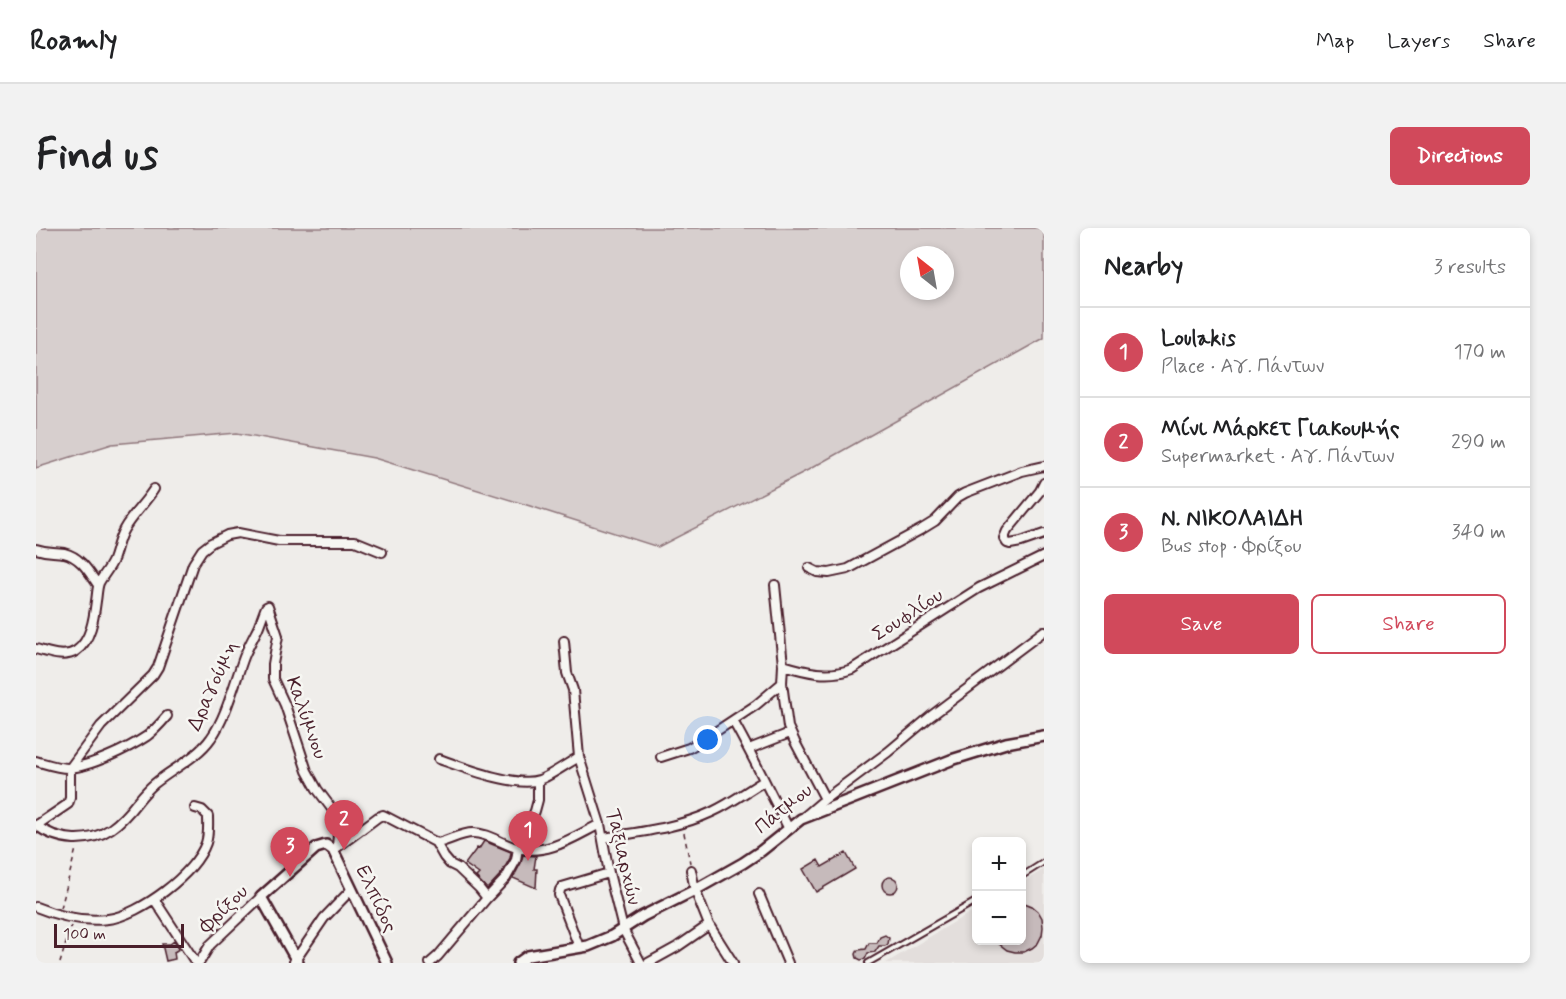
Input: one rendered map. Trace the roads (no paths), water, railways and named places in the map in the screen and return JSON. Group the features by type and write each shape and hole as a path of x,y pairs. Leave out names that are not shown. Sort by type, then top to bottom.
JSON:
{"street":[{"path":"810,568 817,572 829,573 848,568 935,521 958,497 965,493 1044,465"},
{"path":"1044,483 1004,538 1007,543 1013,543 1044,534"},
{"path":"36,649 57,655 67,655 76,651 87,638 93,622 98,585 114,559 122,533 129,521 154,489"},
{"path":"36,825 68,804 70,801 70,768 101,726 158,668 193,564 202,550 227,535 244,534 279,541 355,541 382,552"},
{"path":"36,549 48,553 64,553 80,561 98,585"},
{"name":"Σουφλίου","path":"783,665 821,674 837,674 852,669 980,588 1044,556"},
{"path":"775,585 783,665 782,683 790,733 825,799"},
{"name":"Καλύμνου","path":"262,616 268,606 278,636 273,679 285,705 307,771 339,822 335,849"},
{"name":"Δραγούμη","path":"36,825 56,836 78,839 100,835 111,829 128,813 150,787 198,751 212,737 220,721 262,616"},
{"name":"Πάτμου","path":"518,963 528,956 597,943 743,863 1044,631"},
{"name":"Ταξιαρχών","path":"564,641 567,673 573,690 579,757 600,824 623,929 641,963"},
{"path":"661,757 688,748 733,721 782,683"},
{"path":"36,761 70,768 88,764 128,747 152,732 167,716"},
{"path":"733,721 789,829"},
{"path":"749,749 790,733"},
{"path":"801,819 951,760 1006,743 1044,736"},
{"path":"439,759 509,780 538,781 579,757"},
{"path":"430,963 506,878 516,860 518,848 535,811 538,800 538,781"},
{"path":"603,838 682,823 712,812 764,781"},
{"path":"36,907 73,918 111,919 132,912 154,899 189,867 206,842 208,816 202,810 195,808"},
{"path":"335,849 383,815 436,843 450,864 458,868 487,898"},
{"path":"436,843 467,834 479,834 518,848 537,850 554,847 600,824"},
{"name":"Φρίξου","path":"198,963 210,945 316,848 326,845 335,849"},
{"name":"Ελπίδος","path":"335,849 351,890 387,963"},
{"path":"691,870 695,890 709,925 734,963"},
{"path":"579,947 559,895 560,890 562,887 609,873"},
{"path":"261,897 296,962 324,918 351,890"},
{"path":"759,894 788,963"},
{"path":"154,899 198,963"},
{"path":"648,963 709,925"}],"lane":[{"path":"1026,873 1044,862"},
{"path":"868,963 972,903"}],"place":[{"name":"Μίνι Μάρκετ Γιακουμής","path":"344,850"},
{"name":"Loulakis","path":"528,861"},
{"name":"Ν. ΝΙΚΟΛΑΙΔΗ","path":"290,877"}]}
